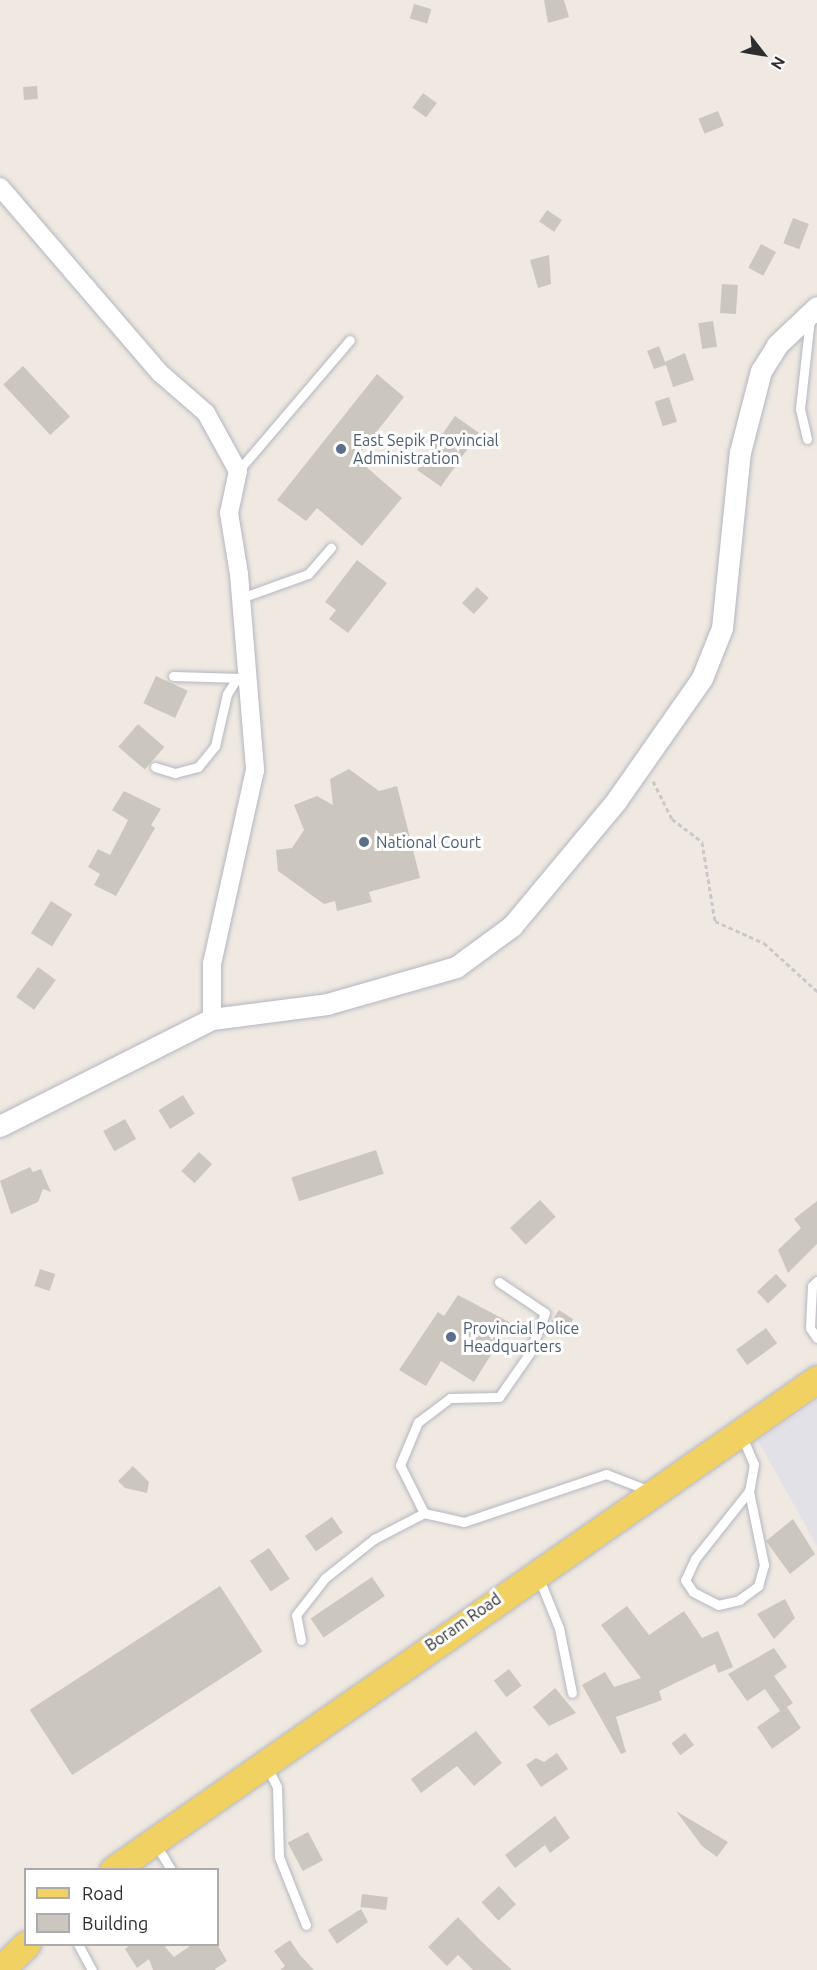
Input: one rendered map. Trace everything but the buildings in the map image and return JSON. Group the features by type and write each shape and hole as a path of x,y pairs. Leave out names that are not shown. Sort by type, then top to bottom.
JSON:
{"main road":[{"name":"Boram Road","path":"114,1868 536,1571 817,1379"},
{"path":"0,1970 25,1946"}],"street":[{"path":"0,187 160,373 206,413 238,471 229,513 241,598 242,678 255,770 212,964 212,1019"},
{"path":"0,1126 212,1019 327,1004 456,967 512,926 642,765 702,678 722,628 741,452 760,371 777,345 814,309"}],"lane":[{"path":"807,439 800,409 801,376 814,309"},
{"path":"238,471 350,340"},
{"path":"241,598 308,574 331,548"},
{"path":"173,676 242,678"},
{"path":"155,767 175,773 198,767 215,746 227,694 242,678"},
{"path":"817,1281 812,1286 810,1328 817,1338"},
{"path":"424,1514 400,1465 418,1422 450,1398 499,1397 529,1354 545,1313 499,1282"},
{"path":"740,1432 754,1464 749,1491 764,1565 758,1586 739,1600 718,1605 693,1592 685,1580 749,1491"},
{"path":"301,1640 296,1614 325,1578 374,1539 424,1514 464,1522 606,1474 652,1491"},
{"path":"536,1571 559,1628 572,1693"},
{"path":"265,1762 277,1787 279,1857 306,1925"},
{"path":"153,1841 170,1868"},
{"path":"79,1946 92,1970"}],"path":[{"path":"642,765 672,819 702,842 715,921 764,943 817,992"}],"shaded area":[{"path":"817,1400 817,1546 758,1441"}],"place":[{"name":"East Sepik Provincial Administration","path":"341,449"},
{"name":"National Court","path":"364,842"},
{"name":"Provincial Police Headquarters","path":"451,1337"}]}
